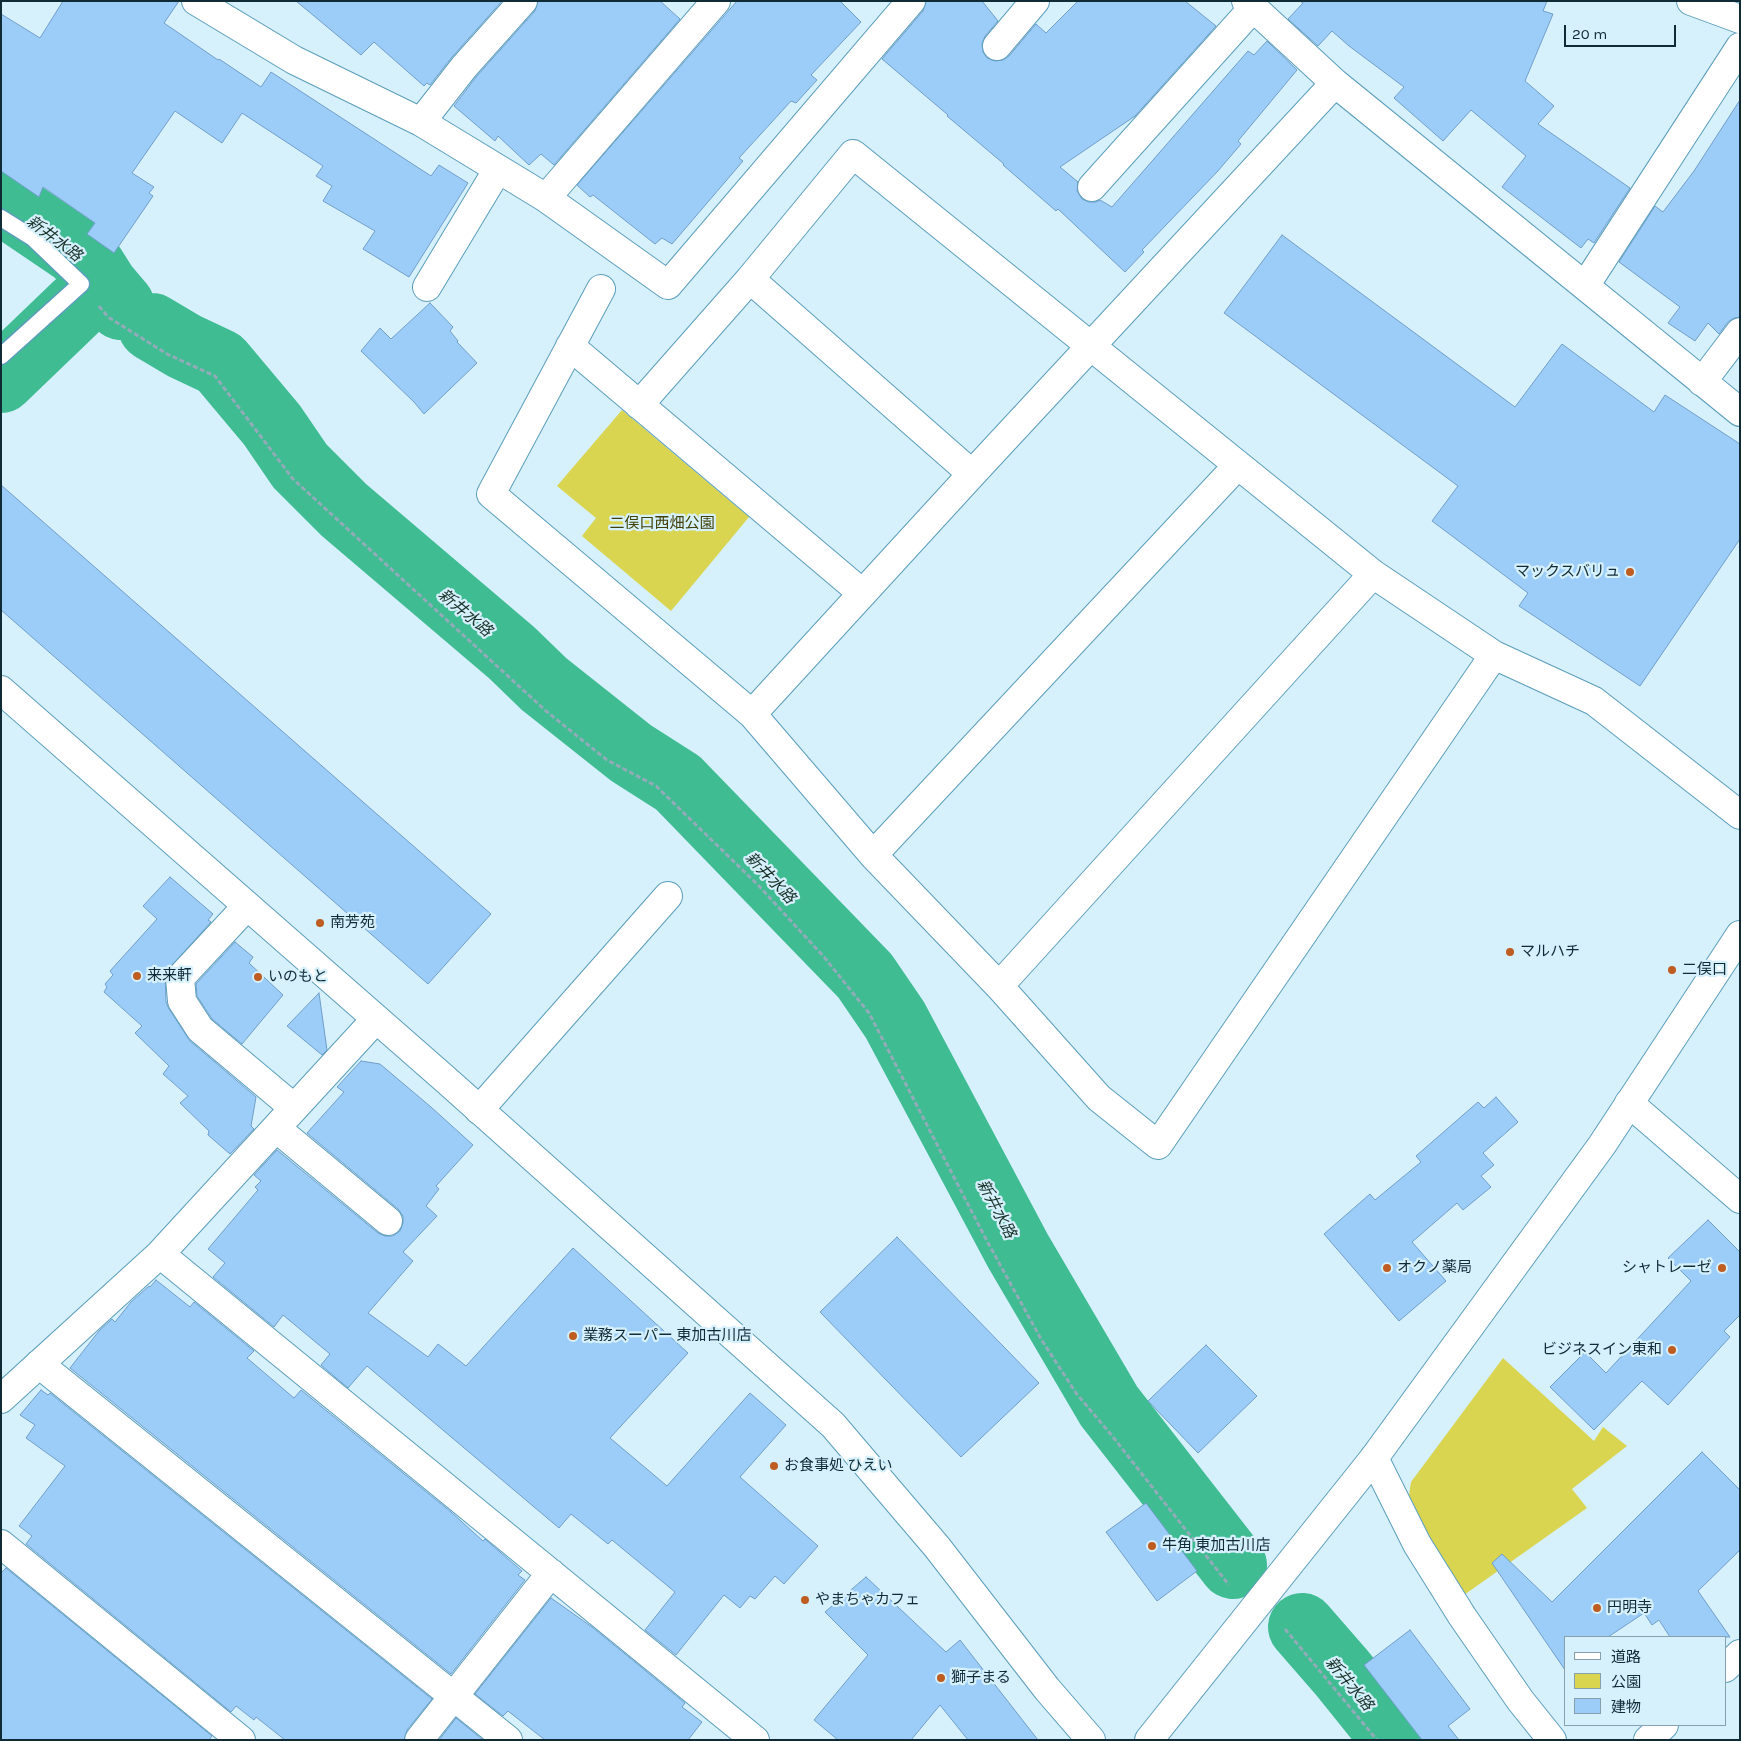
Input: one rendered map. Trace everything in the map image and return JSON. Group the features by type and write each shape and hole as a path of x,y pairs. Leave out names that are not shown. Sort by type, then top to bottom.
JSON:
{"street":[{"path":"422,122 464,67 523,1"},
{"path":"546,198 716,1"},
{"path":"215,6 294,60 422,122 546,198 668,285 911,1"},
{"path":"997,46 1035,1"},
{"path":"1691,1 1740,19"},
{"path":"1092,187 1250,4 1335,84 1740,412"},
{"path":"1585,286 1740,47"},
{"path":"752,714 862,592 1335,84"},
{"path":"639,405 750,279 854,154 1373,574 1494,655 1594,701 1740,815"},
{"path":"427,287 498,169"},
{"path":"750,279 972,474"},
{"path":"601,289 491,494 752,714 873,855 999,986 1099,1098 1158,1145 1494,655"},
{"path":"1702,382 1740,332"},
{"path":"570,346 862,592"},
{"path":"873,855 1238,465"},
{"path":"999,986 1373,574"},
{"path":"1,690 834,1425 937,1547 1047,1689 1091,1740"},
{"path":"479,1110 668,896"},
{"path":"247,906 180,978 182,1002 200,1029 294,1108"},
{"path":"1149,1740 1374,1458 1602,1145 1740,935"},
{"path":"1,1399 160,1254 376,1019"},
{"path":"1629,1103 1740,1199"},
{"path":"276,1128 388,1221"},
{"path":"160,1254 755,1740"},
{"path":"39,1364 508,1740"},
{"path":"1374,1458 1417,1544 1462,1616 1520,1700 1552,1740"},
{"path":"1,1544 241,1740"},
{"path":"419,1740 551,1573"},
{"path":"1726,1667 1740,1654"},
{"path":"1648,1740 1663,1726"}],"lane":[{"path":"1,218 32,238 81,284 1,356"}],"path":[{"path":"1285,1629 1377,1740"}],"green space":[{"name":"二俣口西畑公園","path":"622,410 749,517 671,611 582,536 596,518 557,486"},
{"path":"1503,1358 1594,1441 1603,1427 1627,1446 1572,1489 1587,1508 1464,1595 1438,1555 1409,1495 1411,1482"}],"building":[{"path":"63,1 179,1 164,23 218,60 261,87 271,72 431,176 439,165 468,183 409,277 363,249 375,231 323,201 332,186 316,176 323,166 242,113 222,143 175,111 132,173 154,187 149,193 153,196 114,253 87,234 95,223 43,187 39,197 1,171 1,14 40,38"},
{"path":"296,1 502,1 452,57 430,85 427,83 424,86 374,42 361,55"},
{"path":"538,1 660,1 680,19 554,165 541,154 529,165 498,136 495,141 454,106 476,77 535,11"},
{"path":"737,1 840,1 861,22 811,75 817,80 796,103 791,101 739,158 743,161 672,244 662,238 655,244 593,195 590,197 577,185"},
{"path":"926,1 982,1 998,21 985,36 982,44 983,52 987,58 995,61 1003,60 1009,56 1036,24 1046,33 1078,1 1185,1 1216,26 1135,116 1060,167 1078,182 1077,191 1082,199 1089,202 1100,200 1112,207 1248,51 1254,55 1267,41 1297,70 1238,141 1241,144 1217,172 1142,250 1144,252 1125,272 1058,209 1056,211 882,59 923,11"},
{"path":"1300,1 1547,1 1543,11 1553,14 1525,81 1554,106 1538,124 1630,188 1594,243 1588,239 1581,248 1502,187 1526,156 1471,110 1443,141 1394,98 1404,87 1332,31 1318,46 1288,19 1303,3"},
{"path":"1740,100 1740,317 1728,322 1719,334 1708,323 1695,341 1668,323 1680,307 1619,262 1655,206 1663,212 1694,171"},
{"path":"1282,235 1515,407 1562,344 1654,412 1665,395 1740,444 1740,539 1640,686 1519,606 1528,593 1432,521 1458,486 1224,313"},
{"path":"430,303 453,327 450,331 457,342 477,363 424,414 361,351 380,328 391,339"},
{"path":"1,485 491,914 428,984 1,610"},
{"path":"170,877 213,914 208,920 211,922 165,973 166,1002 190,1041 256,1097 251,1126 254,1129 230,1154 208,1135 209,1131 180,1103 188,1096 163,1074 169,1066 135,1033 142,1026 104,992 107,987 105,984 113,975 110,971 157,919 143,906"},
{"path":"235,942 253,957 249,963 283,995 242,1044 212,1019 197,996 196,984"},
{"path":"319,993 327,1050 322,1055 287,1026"},
{"path":"361,1061 380,1064 473,1145 436,1186 439,1189 426,1206 437,1216 403,1252 413,1261 368,1313 428,1357 438,1344 466,1366 573,1248 688,1353 610,1438 667,1486 750,1393 786,1425 740,1477 818,1546 784,1584 775,1576 755,1599 750,1596 740,1608 724,1595 676,1655 645,1630 675,1592 612,1540 608,1544 571,1514 559,1528 367,1366 348,1388 321,1365 330,1354 283,1315 274,1327 213,1277 225,1263 208,1249 258,1190 255,1187 261,1181 254,1175 277,1150 378,1233 385,1236 393,1236 400,1231 403,1216 398,1209 307,1133 344,1092 337,1087"},
{"path":"1496,1097 1518,1122 1483,1153 1494,1165 1481,1176 1491,1187 1463,1210 1457,1203 1412,1242 1446,1281 1399,1321 1324,1234 1370,1194 1375,1200 1421,1162 1416,1156 1478,1102 1484,1108"},
{"path":"1708,1220 1740,1252 1740,1315 1724,1331 1730,1337 1668,1405 1642,1381 1594,1430 1550,1387 1585,1352 1606,1373 1691,1281 1668,1258"},
{"path":"897,1237 1039,1383 961,1457 820,1312"},
{"path":"156,1280 190,1307 194,1302 254,1351 247,1358 294,1398 301,1390 451,1512 483,1541 485,1539 522,1571 518,1575 525,1580 451,1674 70,1368 99,1331 112,1319 115,1322 131,1302"},
{"path":"1206,1345 1257,1396 1198,1453 1148,1401"},
{"path":"41,1390 48,1395 50,1393 432,1699 407,1730 404,1740 285,1740 256,1717 254,1720 236,1706 231,1712 26,1544 32,1536 19,1526 65,1466 26,1438 35,1425 20,1415"},
{"path":"1702,1452 1740,1490 1740,1550 1698,1591 1730,1637 1669,1636 1659,1620 1652,1625 1644,1613 1610,1636 1564,1636 1564,1669 1492,1563 1502,1554 1552,1602"},
{"path":"1146,1503 1197,1571 1157,1601 1106,1532"},
{"path":"6,1568 212,1736 209,1740 1,1740 1,1573"},
{"path":"866,1577 946,1652 960,1640 1038,1740 968,1740 940,1705 911,1740 838,1740 814,1720 868,1655 825,1612"},
{"path":"551,1598 592,1627 685,1703 682,1707 702,1722 688,1740 545,1740 508,1711 503,1716 475,1694"},
{"path":"1410,1630 1470,1709 1448,1726 1459,1740 1422,1740 1364,1665"},
{"path":"456,1718 483,1740 439,1740"}],"waterway":[{"name":"新井水路","path":"1,200 76,251 92,267 104,286 121,306"},
{"path":"1,379 78,305"},
{"name":"新井水路","path":"152,327 184,346 220,363 272,425 300,466 344,510 512,653 544,684 631,753 678,783 865,976 895,1020 1018,1251 1109,1406 1233,1565"},
{"name":"新井水路","path":"1302,1627 1396,1740"}],"place":[{"name":"マックスバリュ","path":"1630,572"},
{"name":"南芳苑","path":"320,923"},
{"name":"マルハチ","path":"1510,952"},
{"name":"二俣口","path":"1672,970"},
{"name":"来来軒","path":"137,976"},
{"name":"いのもと","path":"258,977"},
{"name":"オクノ薬局","path":"1387,1268"},
{"name":"シャトレーゼ","path":"1722,1268"},
{"name":"業務スーパー 東加古川店","path":"573,1336"},
{"name":"ビジネスイン東和","path":"1672,1350"},
{"name":"お食事処 ひえい","path":"774,1466"},
{"name":"牛角 東加古川店","path":"1152,1546"},
{"name":"やまちゃカフェ","path":"805,1600"},
{"name":"円明寺","path":"1597,1608"},
{"name":"獅子まる","path":"941,1678"}]}
